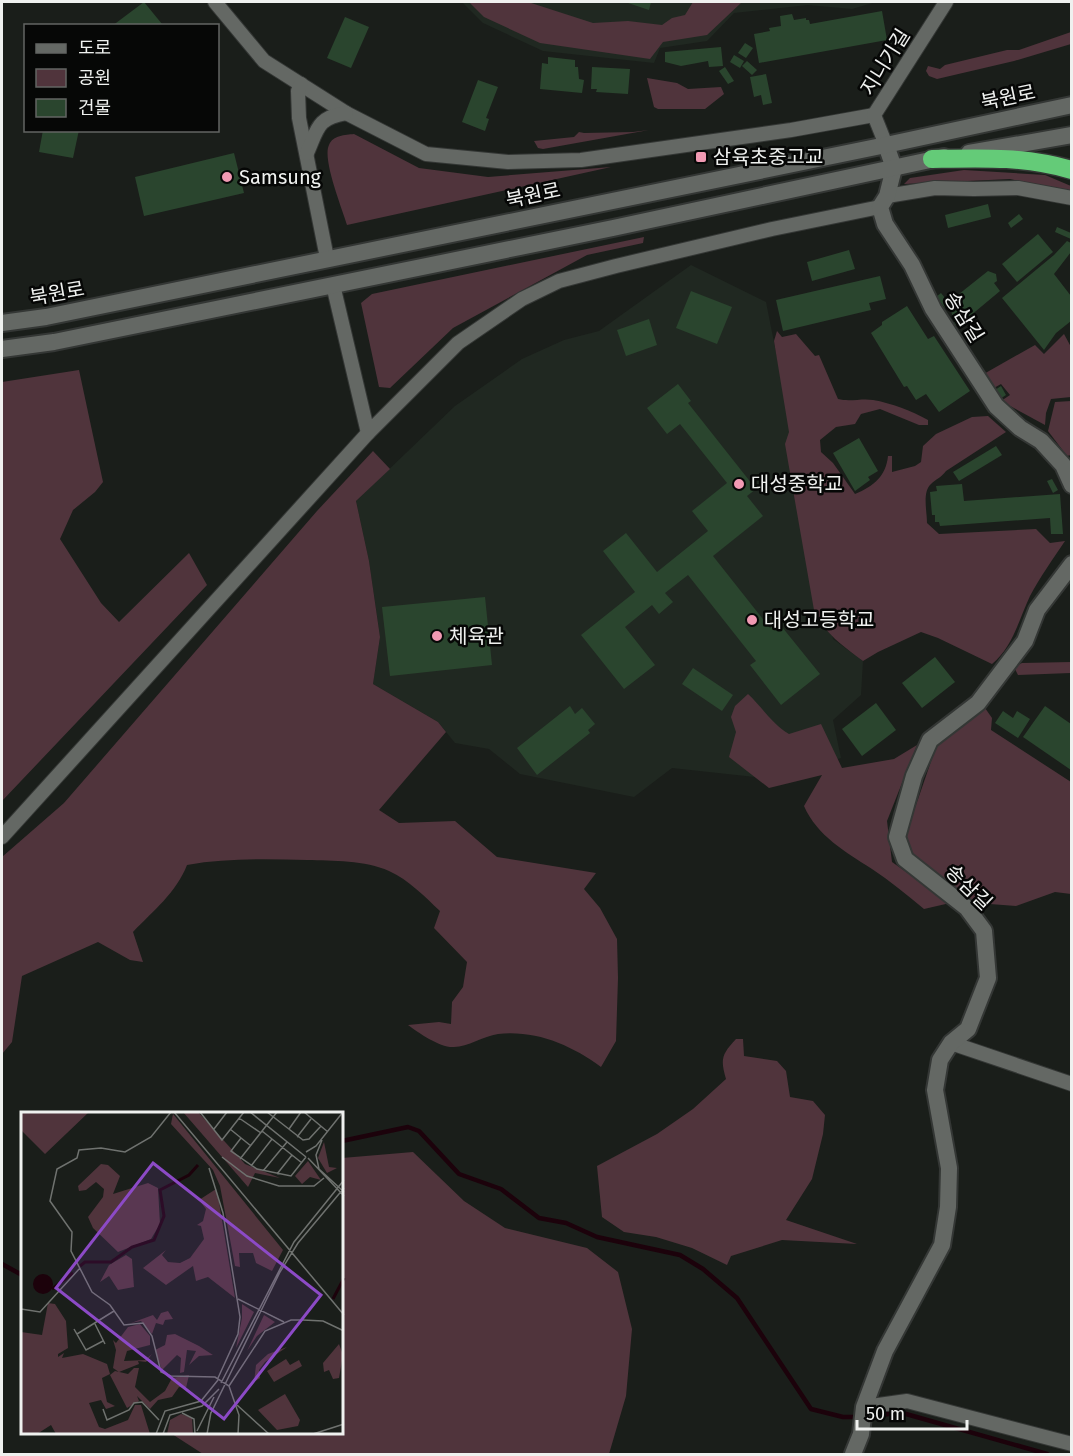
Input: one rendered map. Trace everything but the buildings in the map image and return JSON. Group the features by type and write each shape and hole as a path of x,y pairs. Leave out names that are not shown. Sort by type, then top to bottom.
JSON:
{"highway":[{"path":"932,159 1000,157 1071,170"}],"street":[{"path":"215,2 264,61 346,113 426,154 508,162 581,160 791,130 874,115"},
{"name":"지니기길","path":"886,145 874,115 946,2"},
{"path":"301,84 298,91 306,153 327,258 368,434"},
{"name":"북원로","path":"2,322 46,318 1071,105"},
{"path":"306,153 319,126 328,116 346,113"},
{"path":"2,349 54,342 333,285 932,159 1071,135"},
{"path":"884,201 894,168 886,145"},
{"path":"2,837 368,434 458,343 522,299 559,281 935,188 1018,188 1071,198"},
{"name":"송삼길","path":"884,201 885,224 912,266 933,309 996,406 1020,428 1041,441 1063,465 1071,485"},
{"name":"송삼길","path":"853,1455 862,1427 864,1408 885,1350 942,1245 948,1207 949,1168 936,1090 940,1060 951,1043 968,1029 987,978 984,931 967,908 905,859 897,837 914,776 930,740 978,703 1024,640 1037,610 1071,564"},
{"path":"951,1043 1071,1083"},
{"path":"864,1408 907,1401 1071,1444"}],"shaded area":[{"path":"462,2 876,2 852,9 808,5 734,13 707,41 660,48 654,63 543,51 483,23"},
{"path":"691,265 766,302 833,639 863,661 861,695 833,720 841,758 773,779 672,768 634,797 520,774 489,749 455,743 438,722 373,684 380,637 369,561 356,501 455,406 522,359 564,340 599,331"}],"green space":[{"path":"469,2 528,2 593,23 628,21 662,25 672,18 685,15 693,2 742,2 707,35 663,42 650,59 540,43 484,17"},
{"path":"1071,32 1071,44 1014,61 937,79 929,76 926,71 928,66 940,69 945,65 1007,50 1019,50"},
{"path":"647,78 677,83 688,89 721,87 724,94 705,109 658,109 654,107"},
{"path":"649,130 543,149 538,148 534,141 574,137 579,132"},
{"path":"354,134 419,168 488,177 611,167 347,225 330,172 328,152 333,139"},
{"path":"964,170 1045,175 1071,186 1071,192 1010,179 904,184 910,178"},
{"path":"644,237 643,243 587,255 453,328 390,388 379,387 361,303 372,294"},
{"path":"777,331 782,337 796,334 815,356 819,355 838,399 880,401 928,420 928,425 919,425 880,409 861,414 855,424 836,427 820,440 821,452 833,463 855,494 868,488 882,475 888,456 892,456 892,472 915,466 921,462 923,446 936,434 972,417 988,416 1006,432 946,471 928,487 926,497 927,523 939,534 1036,529 1050,543 1065,541 1030,596 1010,641 992,664 921,632 863,661 835,639 823,626 814,610 785,444 789,432 774,341"},
{"path":"1064,334 1071,347 1071,397 1051,399 1045,425 1001,401 1010,395 1001,384 992,389 982,375 1035,345 1044,354"},
{"path":"79,370 103,482 95,492 73,510 60,539 101,603 119,622 189,553 207,585 2,801 2,382"},
{"path":"1071,401 1071,455 1067,456 1048,431 1055,402"},
{"path":"373,451 390,469 356,501 369,561 380,637 373,684 438,722 446,732 379,810 399,823 455,821 497,857 596,873 584,889 600,908 617,939 616,1041 601,1067 565,1046 526,1034 498,1034 465,1045 448,1047 418,1032 408,1025 439,1022 451,1024 452,1002 463,987 467,962 434,928 440,911 403,879 380,867 349,862 262,859 187,865 170,893 133,932 143,962 130,960 98,942 22,976 12,1042 2,1054 2,857 64,803 317,511"},
{"path":"1071,662 1071,673 1018,675 1014,667 1022,663"},
{"path":"748,694 772,720 789,734 821,724 842,768 894,759 917,745 887,821 892,862 950,903 924,909 824,835 804,806 822,775 769,788 729,757 736,732 731,717 735,706"},
{"path":"985,708 992,718 991,730 1071,782 1071,894 1055,892 1016,906 977,903 963,895 913,855 906,834 937,744"},
{"path":"736,1039 743,1039 744,1056 777,1061 786,1071 790,1097 813,1101 825,1115 823,1134 812,1179 786,1220 857,1244 782,1240 731,1256 727,1265 692,1248 656,1237 624,1232 602,1217 597,1166 657,1134 693,1109 726,1079 723,1066 724,1057"},
{"path":"413,1152 464,1201 505,1228 587,1248 618,1272 632,1329 626,1396 609,1454 203,1454 174,1435 344,1435 344,1158"}],"waterway":[{"path":"344,1141 408,1127 419,1131 459,1174 501,1189 539,1218 566,1223 597,1237 680,1255 703,1269 737,1298 811,1409 843,1417 859,1417"},
{"path":"2,1264 21,1274"},
{"path":"867,1418 899,1412 1047,1454"}],"place":[{"name":"삼육초중고교","path":"701,157"},
{"name":"Samsung","path":"227,177"},
{"name":"대성중학교","path":"739,484"},
{"name":"대성고등학교","path":"752,620"},
{"name":"체육관","path":"437,636"}]}
